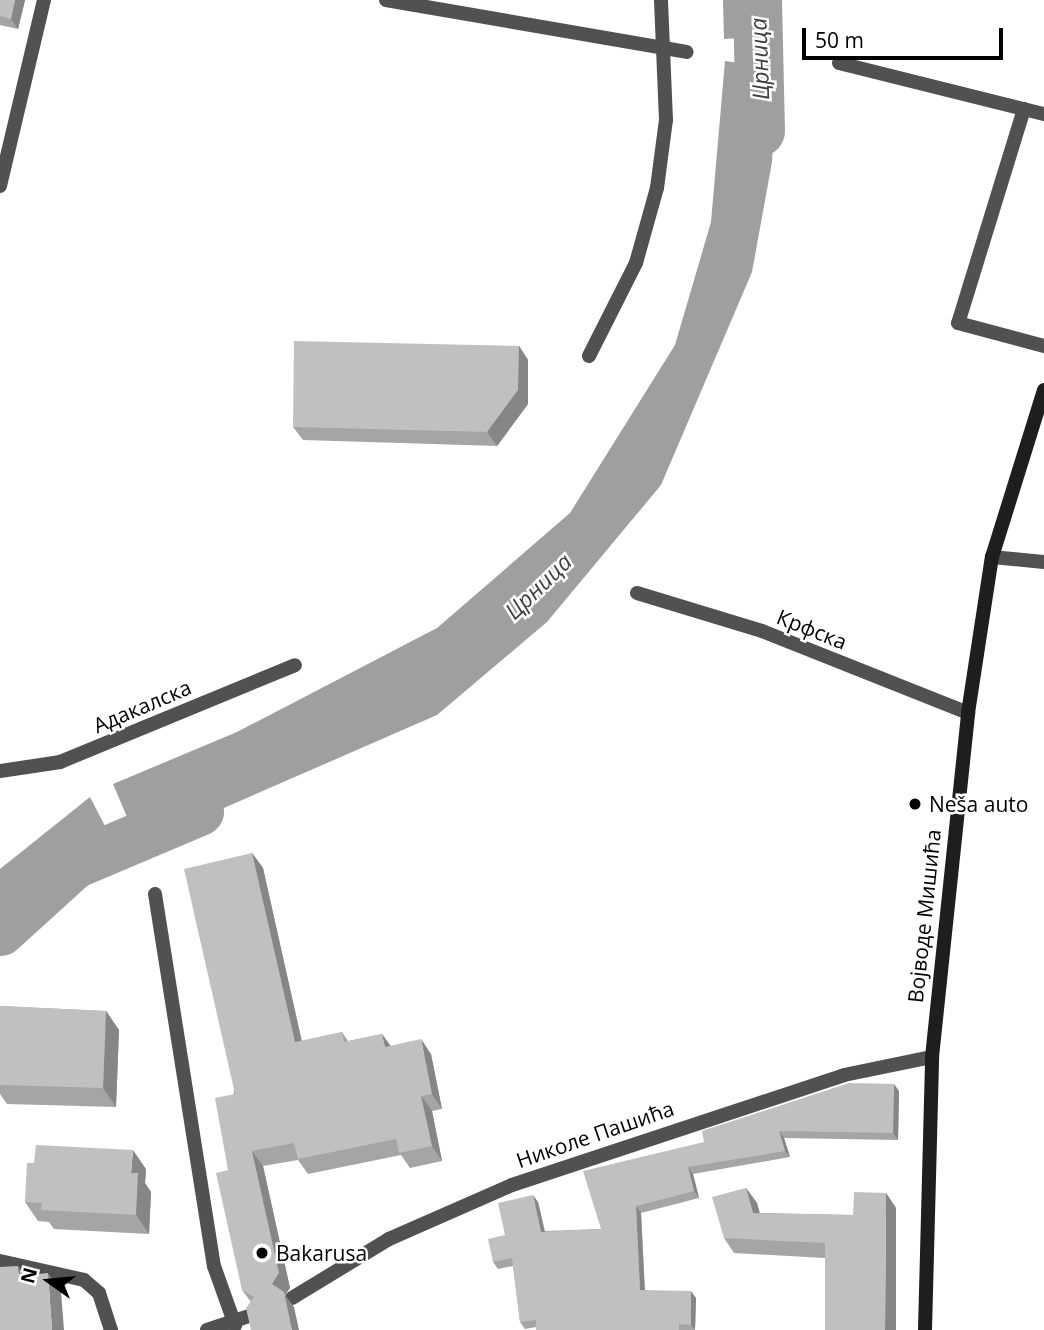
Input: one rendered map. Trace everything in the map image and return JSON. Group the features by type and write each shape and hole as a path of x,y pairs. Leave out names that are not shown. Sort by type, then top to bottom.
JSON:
{"main road":[{"name":"Војводе Мишића","path":"925,1330 932,1057 968,713 992,557 1044,390"}],"street":[{"path":"0,186 44,0"},
{"path":"386,0 687,52"},
{"path":"589,356 636,263 657,188 666,120 660,0"},
{"path":"839,63 1044,114"},
{"path":"1024,109 958,323 1044,346"},
{"path":"992,557 1044,562"},
{"name":"Крфска","path":"637,593 762,631 968,713"},
{"name":"Адакалска","path":"0,771 60,762 295,665"},
{"path":"155,894 214,1266 235,1325"},
{"name":"Николе Пашића","path":"292,1298 389,1239 519,1182 831,1079 932,1057"},
{"path":"0,1261 84,1280 99,1293 111,1330"},
{"path":"206,1330 235,1325 255,1314"}],"water":[{"path":"723,0 774,0 776,36 724,39"},
{"path":"725,61 778,68 772,162 752,272 661,485 547,622 437,715 139,845 113,784 237,732 437,628 570,513 675,345 711,222"},
{"path":"90,797 121,857 0,956 0,869"}],"building":[{"path":"0,0 15,0 11,19 0,16"},
{"path":"294,341 519,346 518,390 487,432 293,427"},
{"path":"252,853 295,1042 342,1032 344,1042 382,1034 385,1047 421,1039 432,1094 421,1096 432,1146 399,1153 396,1139 298,1159 294,1143 252,1151 279,1273 272,1284 284,1292 292,1330 251,1330 246,1308 254,1297 242,1290 216,1173 228,1170 215,1098 235,1094 184,869"},
{"path":"0,1006 106,1011 103,1088 0,1085"},
{"path":"849,1083 894,1084 893,1133 779,1131 785,1151 688,1167 694,1191 636,1206 640,1290 691,1291 691,1325 679,1324 679,1330 536,1330 536,1320 520,1322 512,1258 493,1262 488,1239 505,1235 498,1203 533,1195 541,1232 601,1229 583,1171 704,1142 702,1131"},
{"path":"36,1145 133,1150 131,1173 138,1173 136,1215 41,1210 42,1203 25,1202 27,1163 34,1163"},
{"path":"746,1188 753,1213 853,1215 854,1192 886,1193 885,1330 825,1330 825,1243 724,1238 712,1197"},
{"path":"18,1266 19,1276 48,1273 52,1330 0,1330 0,1267"}],"waterway":[{"name":"Црница","path":"757,0 760,131"},
{"name":"Црница","path":"0,931 74,864 199,811"}],"place":[{"name":"Neša auto","path":"915,804"},
{"name":"Bakarusa","path":"262,1253"}]}
